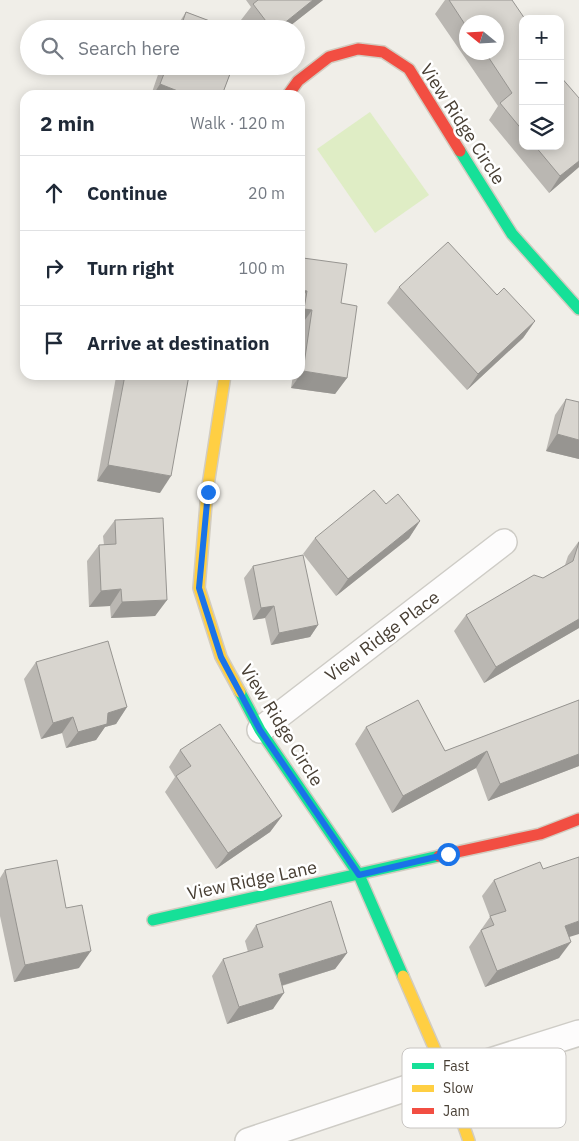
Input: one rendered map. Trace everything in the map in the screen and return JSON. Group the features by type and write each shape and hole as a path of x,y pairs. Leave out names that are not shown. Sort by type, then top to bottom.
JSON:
{"street":[{"name":"View Ridge Circle","path":"292,90 298,81 330,57 358,49 383,52 409,70 512,234 579,309"},
{"name":"View Ridge Circle","path":"225,380 208,492 199,588 221,657 260,730 359,875 434,1048"},
{"name":"View Ridge Place","path":"260,730 504,542"},
{"path":"359,875 540,834 579,819"},
{"name":"View Ridge Lane","path":"153,920 359,875"},
{"path":"532,1048 579,1033"},
{"path":"248,1141 402,1090"},
{"name":"View Ridge Circle","path":"464,1128 469,1141"}],"green space":[{"path":"370,112 429,195 375,233 317,149"}],"building":[{"path":"258,0 313,0 288,20 265,20 253,4"},
{"path":"449,0 512,0 522,15 519,15 519,126 500,103 512,93 490,60 504,60 504,15 459,15"},
{"path":"186,12 207,20 183,20"},
{"path":"164,75 230,75 224,90 175,90 160,84"},
{"path":"564,81 579,98 579,161 560,176 538,150 564,150"},
{"path":"448,242 497,295 504,288 535,321 478,374 399,287"},
{"path":"305,258 347,264 341,303 357,306 347,378 305,371 305,357 312,310 305,309 307,291 305,291"},
{"path":"124,380 188,380 171,476 108,465"},
{"path":"566,399 579,402 579,440 557,434"},
{"path":"374,490 386,504 398,494 420,521 348,579 315,538"},
{"path":"163,518 167,600 122,602 121,589 101,591 99,545 116,544 115,520"},
{"path":"579,542 579,619 496,667 466,615 534,575 543,578 573,561"},
{"path":"303,555 318,625 279,633 274,606 261,608 253,566"},
{"path":"108,641 127,707 108,713 107,724 78,732 73,717 53,723 36,662"},
{"path":"418,700 445,751 579,700 579,754 500,784 487,751 403,796 366,727"},
{"path":"220,724 282,816 228,853 176,776 191,766 180,750"},
{"path":"579,857 579,921 565,926 571,942 497,971 481,930 494,925 490,916 506,911 494,880 540,862 543,869"},
{"path":"57,860 66,908 82,905 91,951 25,965 5,870"},
{"path":"331,901 347,953 279,974 284,993 239,1007 223,959 263,947 256,925"}],"traffic: fast":[{"path":"460,151 512,234 579,309"},
{"path":"240,692 260,730 359,875 403,976"},
{"path":"153,920 439,856"}],"traffic: slow":[{"path":"224,380 207,492 199,588 221,657 240,692"},
{"path":"403,976 434,1048"},
{"path":"464,1128 469,1141"}],"traffic: jam":[{"path":"292,90 298,81 329,57 358,49 383,52 409,69 460,151"},
{"path":"439,856 540,834 579,819"}],"route":[{"path":"208,492 199,588 221,657 260,730 359,875 448,854"}]}
